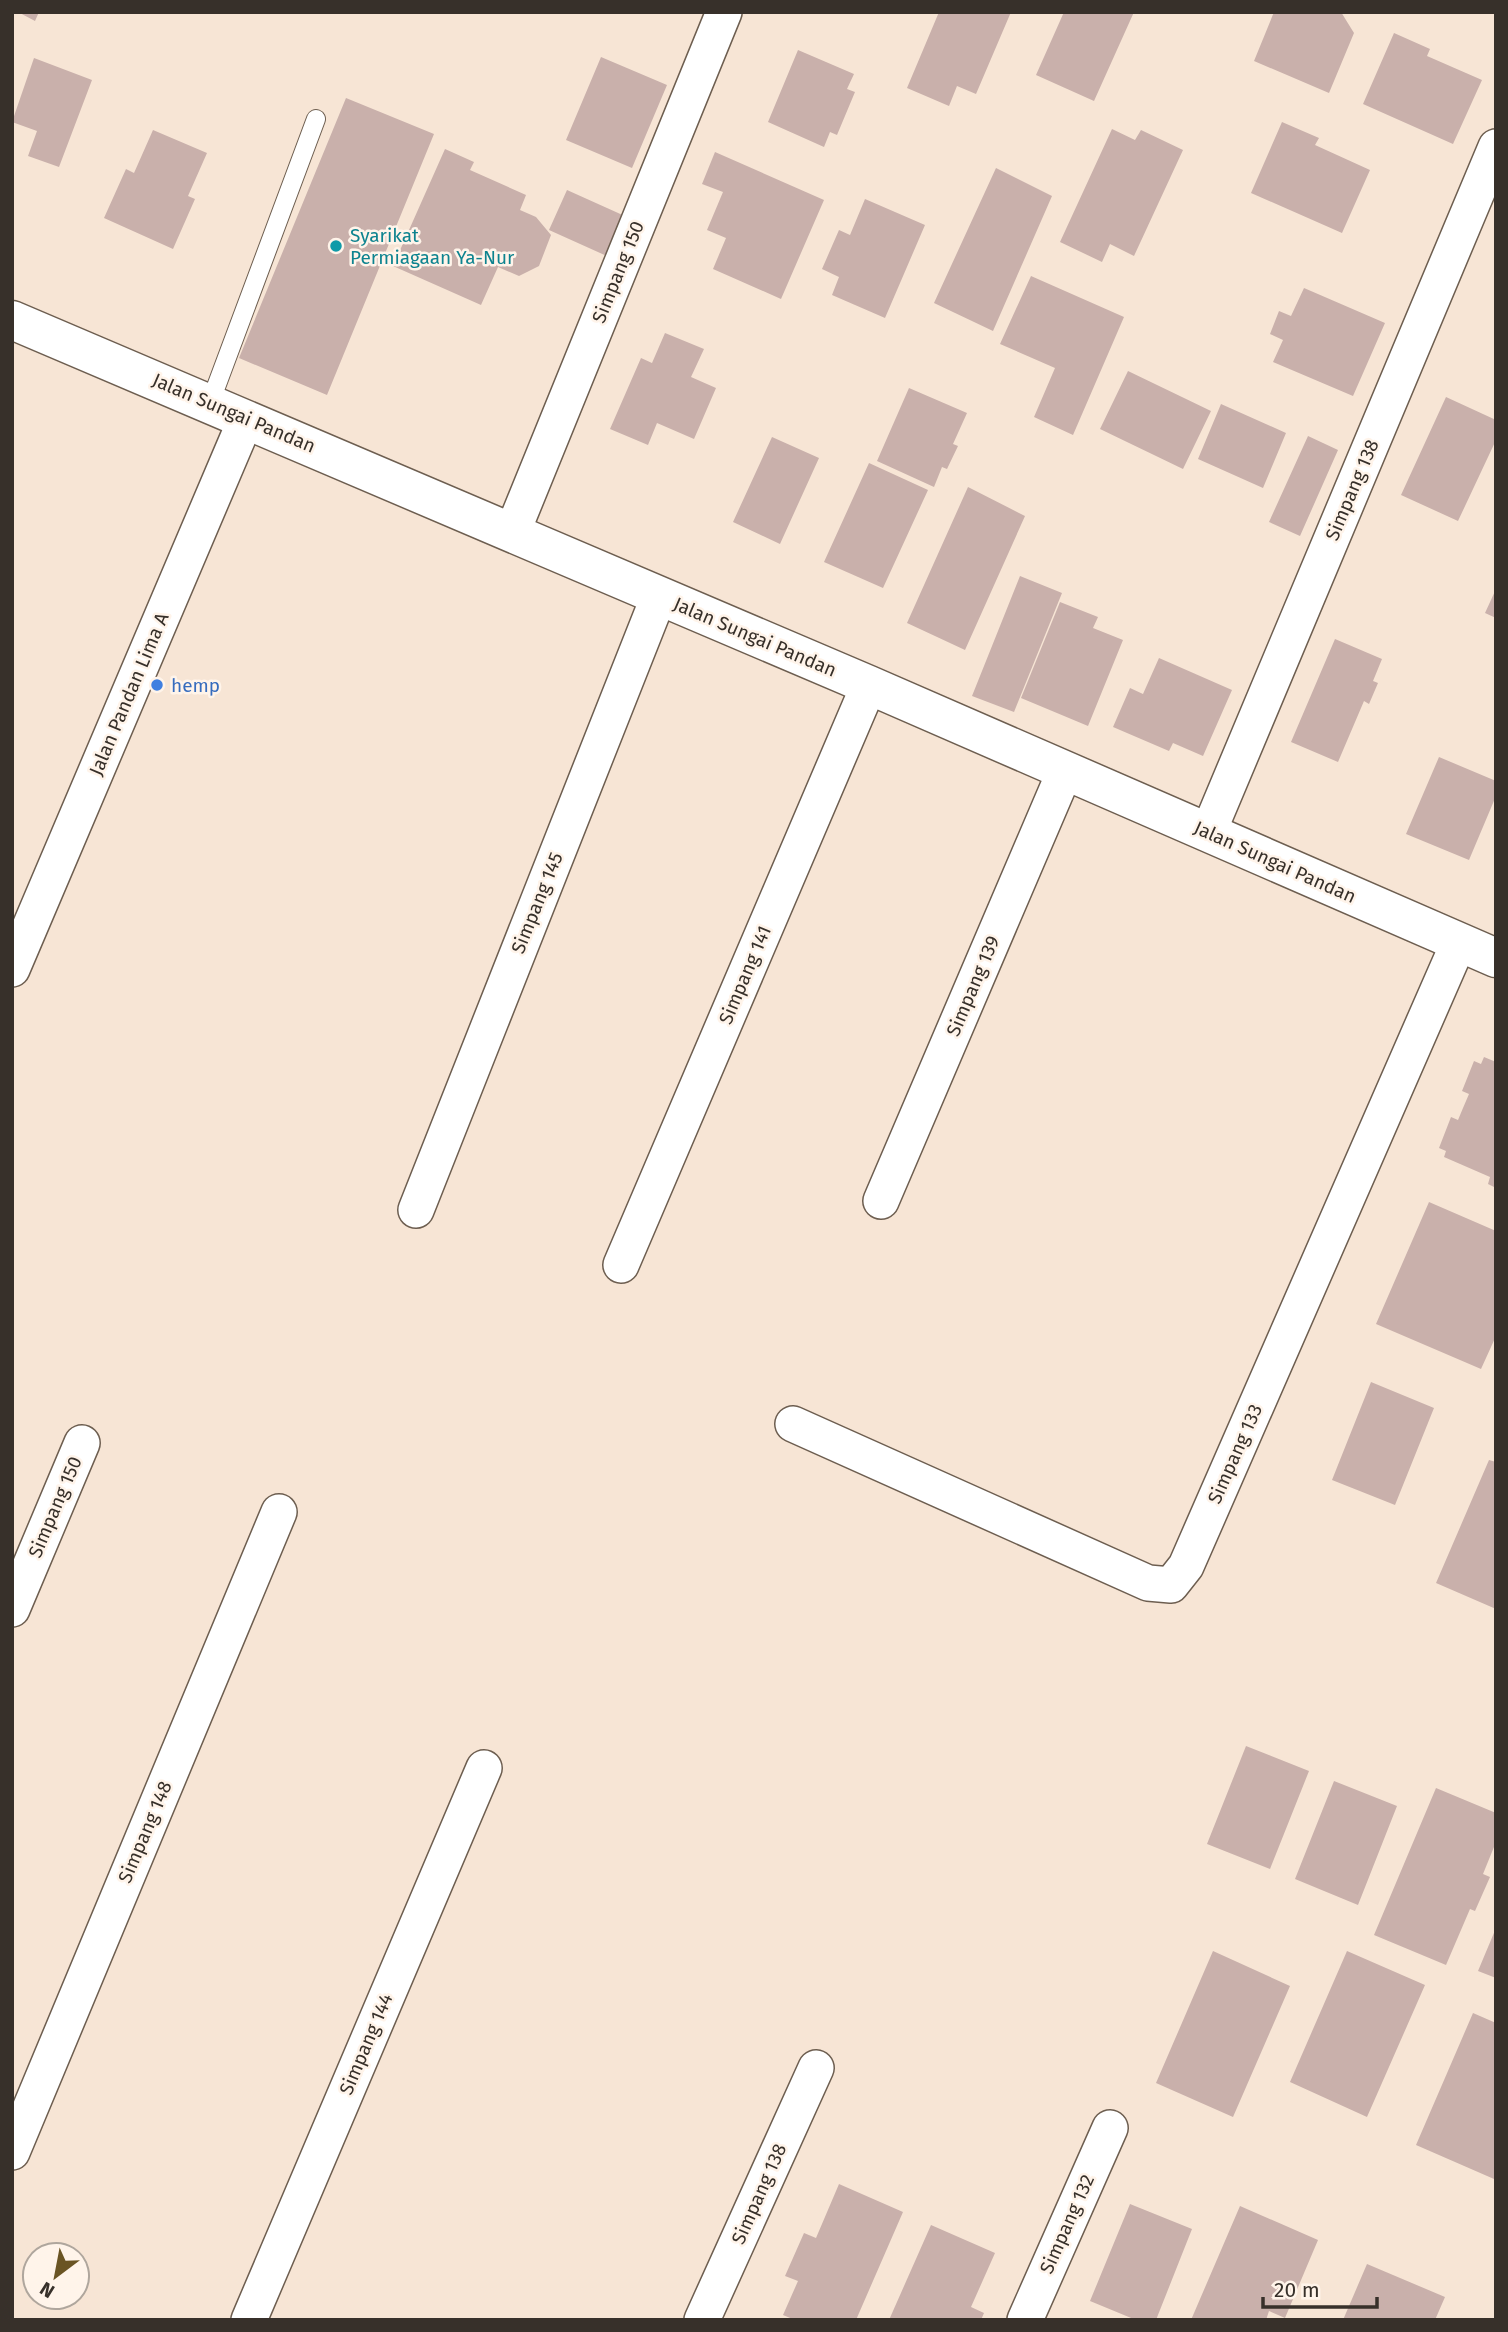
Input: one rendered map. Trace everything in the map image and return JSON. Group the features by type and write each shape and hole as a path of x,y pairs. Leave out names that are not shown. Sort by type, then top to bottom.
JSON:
{"street":[{"name":"Simpang 150","path":"512,533 724,12"},
{"name":"Simpang 138","path":"1208,833 1496,147"},
{"name":"Jalan Sungai Pandan","path":"12,320 869,685 1496,958"},
{"name":"Jalan Pandan Lima A","path":"12,969 247,419"},
{"name":"Simpang 145","path":"416,1210 659,596"},
{"name":"Simpang 141","path":"621,1265 869,685"},
{"name":"Simpang 139","path":"881,1200 1065,771"},
{"name":"Simpang 133","path":"793,1424 1148,1583 1171,1585 1186,1566 1459,942"},
{"name":"Simpang 150","path":"12,1609 82,1443"},
{"name":"Simpang 148","path":"12,2152 279,1512"},
{"name":"Simpang 144","path":"249,2320 484,1768"},
{"name":"Simpang 138","path":"702,2320 816,2068"},
{"name":"Simpang 132","path":"1025,2320 1110,2128"}],"lane":[{"path":"210,403 316,119"}],"building":[{"path":"18,12 39,12 35,21"},
{"path":"939,12 1011,12 976,94 957,86 949,106 907,88"},
{"path":"1064,12 1134,12 1094,101 1036,75"},
{"path":"1274,12 1341,12 1354,33 1329,93 1254,61"},
{"path":"1394,33 1430,49 1427,56 1482,80 1453,144 1363,104"},
{"path":"798,50 854,74 847,89 855,92 837,135 830,132 824,147 768,122"},
{"path":"601,57 667,85 632,168 566,140"},
{"path":"34,58 92,80 59,167 28,156 37,131 12,122"},
{"name":"Syarikat Permiagaan Ya-Nur","path":"346,98 434,134 327,395 239,358"},
{"path":"1282,122 1319,138 1315,145 1370,170 1342,233 1251,193"},
{"path":"1112,129 1135,140 1141,130 1183,150 1134,256 1110,244 1102,262 1060,242"},
{"path":"153,130 207,153 188,196 195,199 173,249 104,218 126,169 134,173"},
{"path":"445,149 474,162 470,170 526,195 520,210 536,217 551,235 539,266 519,276 498,267 481,305 393,266"},
{"path":"715,152 824,200 781,299 713,269 726,238 707,230 723,192 702,184"},
{"path":"996,168 1052,196 993,331 934,303"},
{"path":"567,190 627,217 609,257 549,230"},
{"path":"865,199 925,225 885,318 832,295 839,277 822,269 839,230 850,235"},
{"path":"1031,276 1124,317 1073,435 1034,417 1055,368 1000,344"},
{"path":"1304,288 1385,323 1353,396 1273,362 1283,340 1270,334 1279,311 1291,316"},
{"path":"665,333 704,349 691,377 716,388 694,439 657,423 648,445 610,429 641,358 652,363"},
{"path":"1128,371 1211,411 1183,469 1100,429"},
{"path":"909,388 967,413 953,444 958,446 947,469 942,467 934,487 877,461"},
{"path":"1446,397 1496,420 1496,440 1458,521 1401,495"},
{"path":"1221,404 1286,433 1263,488 1198,459"},
{"path":"1308,436 1338,450 1300,536 1269,522"},
{"path":"772,437 819,458 780,544 733,522"},
{"path":"869,463 928,490 883,588 824,562"},
{"path":"968,487 1025,516 965,650 907,623"},
{"path":"1020,576 1062,593 1014,712 972,696"},
{"path":"1496,589 1496,618 1485,613"},
{"path":"1060,602 1098,617 1093,628 1123,640 1088,726 1021,698"},
{"path":"1335,639 1382,659 1373,681 1378,683 1369,704 1364,701 1338,762 1291,742"},
{"path":"1159,658 1232,690 1203,756 1173,743 1169,751 1113,727 1130,688 1143,694"},
{"path":"1439,757 1496,781 1496,796 1469,860 1406,834"},
{"path":"1484,1057 1496,1062 1496,1188 1488,1184 1490,1177 1444,1157 1446,1151 1439,1148 1451,1117 1458,1120 1469,1094 1462,1091 1474,1061 1481,1064"},
{"path":"1429,1202 1496,1231 1496,1336 1481,1369 1376,1324"},
{"path":"1371,1382 1434,1408 1395,1505 1332,1480"},
{"path":"1489,1460 1496,1462 1496,1609 1436,1583"},
{"path":"1246,1746 1309,1771 1270,1869 1207,1844"},
{"path":"1334,1781 1397,1806 1358,1905 1295,1879"},
{"path":"1436,1788 1496,1813 1496,1842 1483,1874 1490,1877 1475,1911 1470,1909 1446,1965 1374,1935"},
{"path":"1496,1928 1496,1978 1478,1971"},
{"path":"1213,1951 1290,1986 1233,2117 1156,2083"},
{"path":"1347,1951 1425,1985 1367,2117 1290,2082"},
{"path":"1473,2013 1496,2023 1494,2179 1416,2145"},
{"path":"839,2184 903,2212 856,2320 795,2320 783,2315 798,2281 785,2276 804,2233 816,2238"},
{"path":"1130,2204 1192,2229 1156,2320 1136,2320 1090,2301"},
{"path":"1240,2206 1318,2240 1285,2318 1269,2311 1266,2320 1191,2320"},
{"path":"931,2225 995,2253 971,2307 984,2313 981,2320 889,2320"},
{"path":"1367,2264 1445,2297 1435,2320 1343,2320"}],"place":[{"name":"Syarikat Permiagaan Ya-Nur","path":"336,246"},
{"name":"hemp","path":"157,685"}]}
